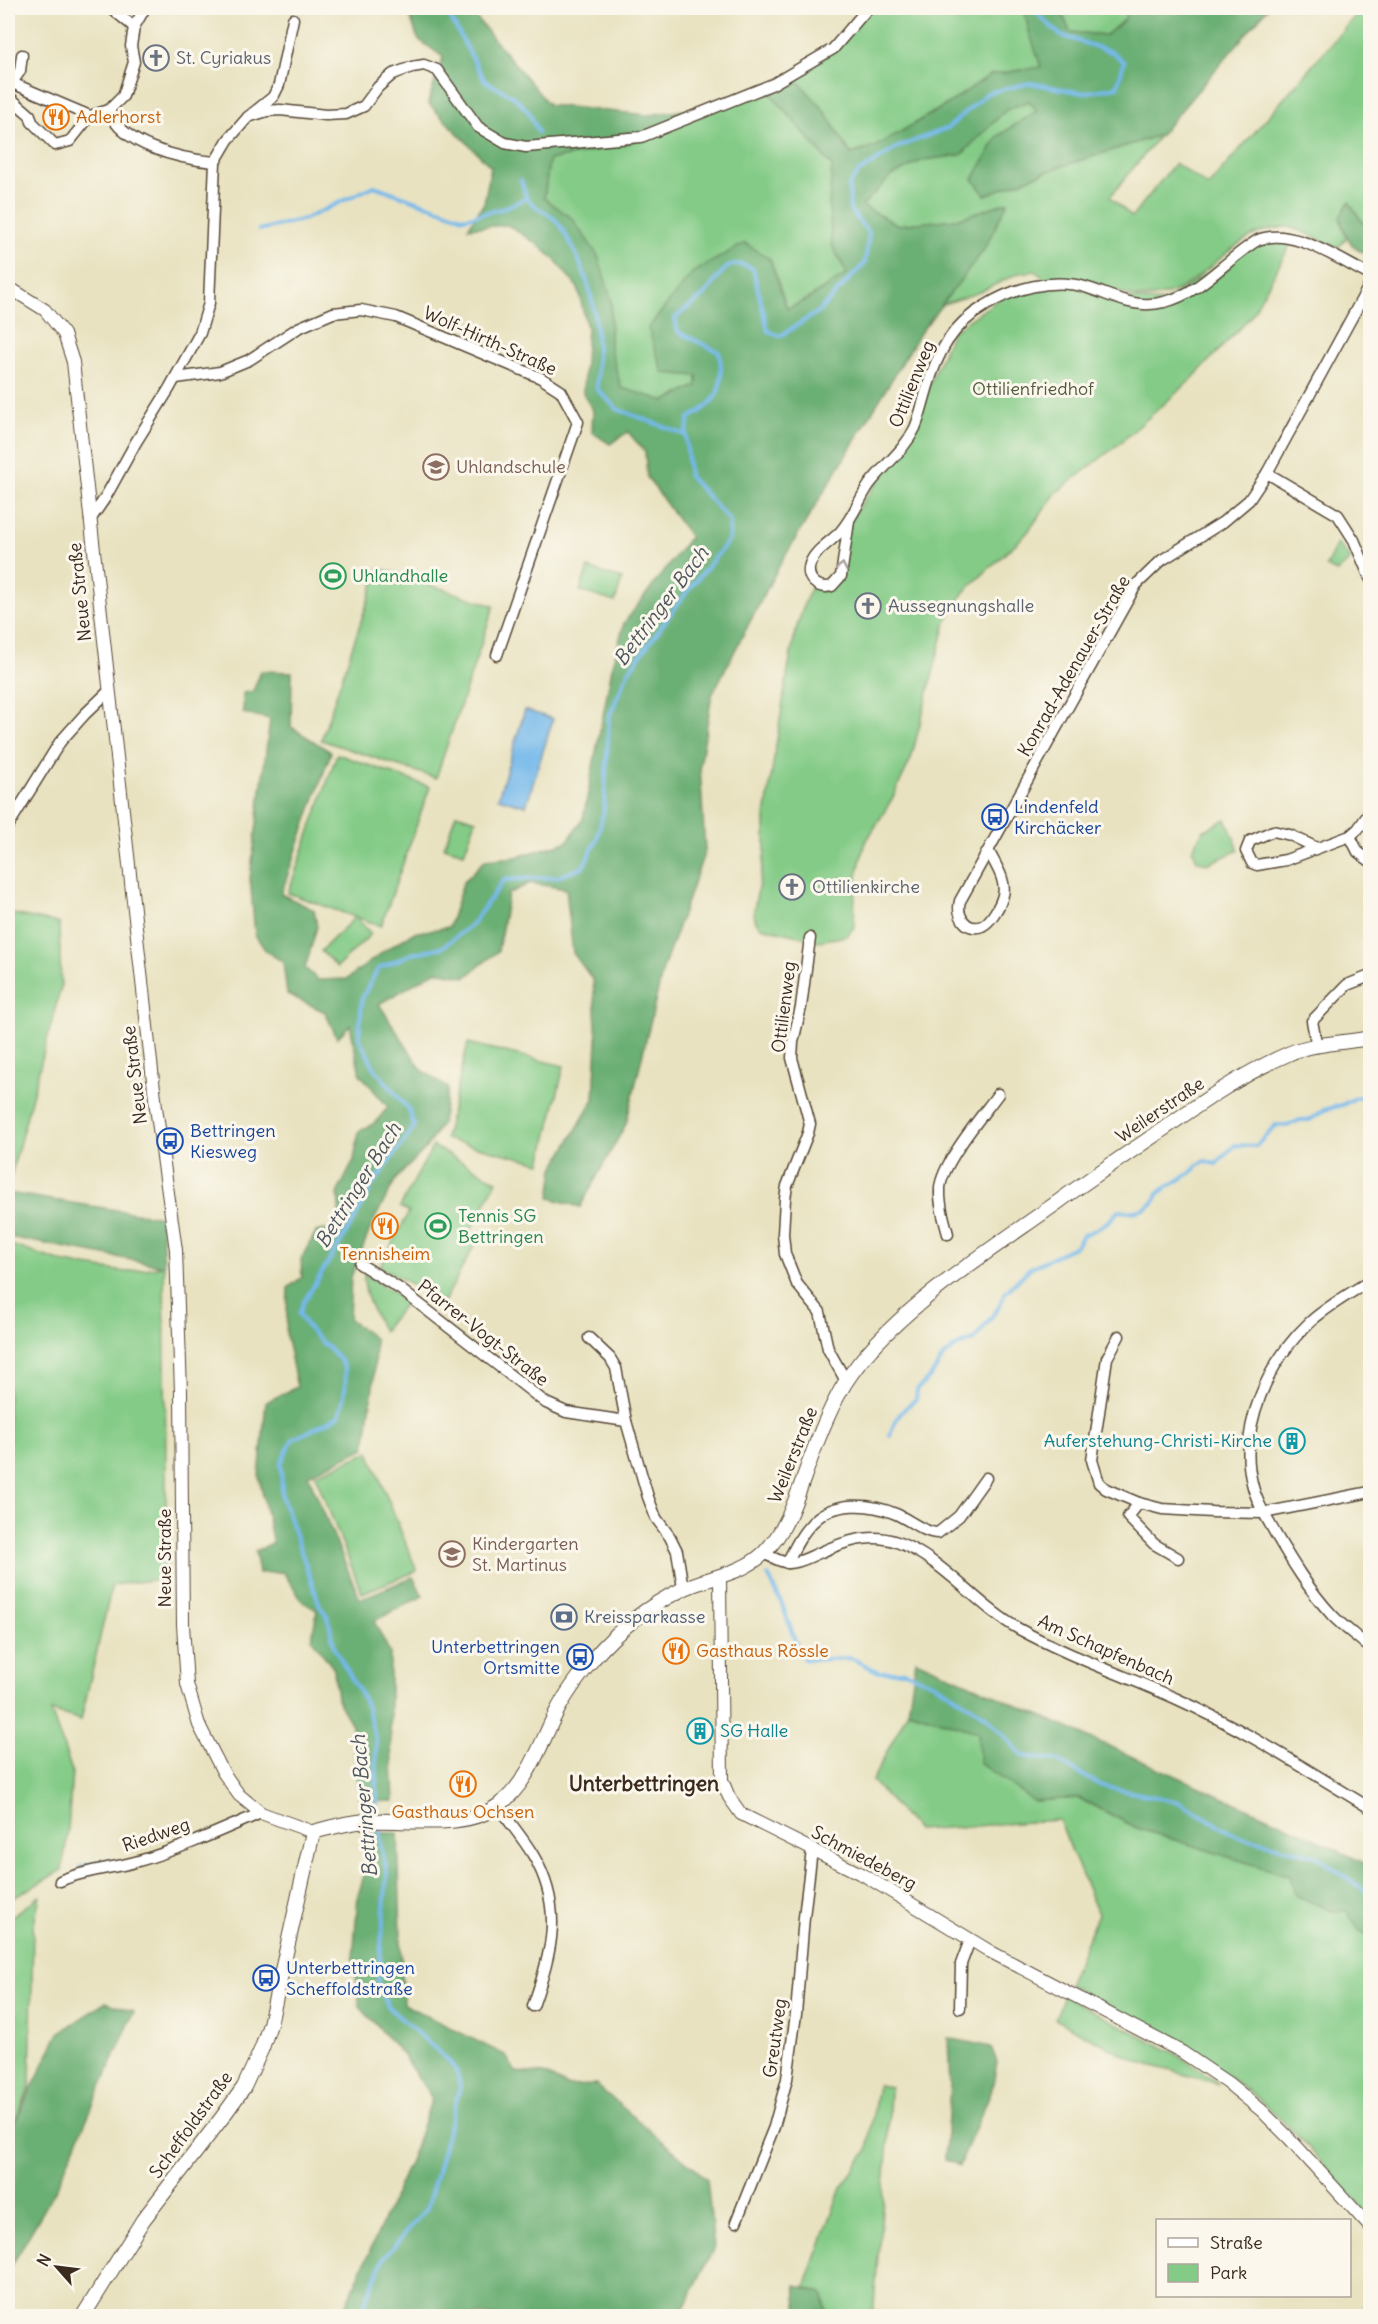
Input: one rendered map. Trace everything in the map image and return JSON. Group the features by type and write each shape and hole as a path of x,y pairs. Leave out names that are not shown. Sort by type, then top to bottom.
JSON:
{"main road":[{"name":"Weilerstraße","path":"313,1832 364,1821 462,1820 498,1806 520,1784 569,1690 595,1656 632,1621 683,1588 743,1568 764,1553 779,1533 793,1506 826,1419 846,1381 881,1340 918,1306 971,1264 1089,1180 1207,1098 1249,1072 1293,1052 1371,1038"},
{"name":"Scheffoldstraße","path":"83,2316 143,2220 244,2087 260,2053 270,2024 313,1832"}],"street":[{"path":"111,8 134,27"},
{"path":"8,96 30,115 32,122 55,145 70,141 90,116 109,110 123,96 134,62 131,46 134,27 145,8"},
{"path":"249,117 267,111 280,110 326,115 346,114 364,106 378,87 393,74 424,65 437,70 478,127 505,143 526,147 641,137 762,88 833,49 868,8"},
{"path":"90,519 105,498 136,442 176,378 200,333 209,303 215,162 228,140 249,117 273,97 279,85 293,19"},
{"path":"22,55 20,71 10,86 90,116"},
{"path":"109,110 115,122 133,137 156,150 191,160 215,162"},
{"name":"Ottilienweg","path":"849,521 841,576 832,586 820,587 813,584 810,579 810,563 814,556 849,521 871,482 896,457 915,428 937,358 944,344 952,332 968,317 1005,295 1023,289 1064,283 1085,287 1136,305 1164,302 1192,290 1258,240 1278,235 1294,238 1371,275"},
{"name":"Konrad-Adenauer-Straße","path":"989,852 1001,875 1004,894 987,923 976,927 970,926 961,919 958,907 1136,585 1162,560 1223,522 1249,500 1267,473 1371,284"},
{"name":"Neue Straße","path":"8,287 45,310 64,334 73,362 156,1107 176,1250 181,1392 183,1625 187,1684 199,1725 223,1772 239,1796 261,1813 289,1821 313,1832"},
{"name":"Wolf-Hirth-Straße","path":"176,378 220,372 249,360 298,328 333,312 361,310 396,317 541,378 561,391 578,422 497,656"},
{"path":"1267,473 1338,515 1354,540 1371,578"},
{"path":"8,826 60,742 109,691"},
{"path":"1317,848 1290,835 1273,831 1250,841 1246,851 1252,863 1263,865 1286,860 1350,836 1371,812"},
{"path":"1350,836 1358,852 1371,861"},
{"name":"Ottilienweg","path":"810,938 792,1058 810,1124 788,1186 783,1234 790,1268 797,1284 820,1312 828,1348 846,1381"},
{"path":"1317,1047 1312,1021 1347,985 1371,976"},
{"path":"948,1234 941,1205 940,1188 944,1171 998,1094"},
{"name":"Pfarrer-Vogt-Straße","path":"360,1264 400,1289 546,1403 566,1412 626,1421"},
{"path":"1371,1281 1346,1295 1310,1322 1284,1353 1262,1393 1252,1425 1248,1458 1252,1484 1263,1513 1298,1573 1334,1617 1371,1648"},
{"path":"1119,1336 1107,1358 1092,1460 1099,1483 1106,1489 1139,1503 1162,1509 1263,1513 1371,1492"},
{"path":"589,1338 610,1358 616,1368 626,1421 656,1518 677,1551 683,1588"},
{"path":"764,1553 787,1563 813,1521 825,1513 856,1505 875,1507 896,1514 931,1533 938,1533 958,1516 986,1478"},
{"path":"1139,1503 1128,1517 1154,1544 1178,1558"},
{"name":"Am Schapfenbach","path":"787,1563 798,1562 853,1540 875,1537 895,1541 924,1555 967,1592 1016,1628 1089,1664 1177,1699 1257,1740 1371,1808"},
{"name":"Schmiedeberg","path":"720,1577 722,1780 729,1797 741,1814 867,1877 970,1940 1182,2052 1228,2083 1261,2110 1290,2138 1371,2227"},
{"path":"498,1806 533,1854 545,1879 552,1903 552,1941 547,1968 533,2006"},
{"name":"Riedweg","path":"60,1881 73,1875 136,1861 261,1813"},
{"name":"Greutweg","path":"736,2222 774,2127 787,2079 795,2025 812,1850"},
{"path":"960,2008 961,1964 970,1940"}],"green space":[{"path":"407,8 468,8 549,105 647,115 703,108 618,146 549,160 544,198 572,218 598,256 611,299 610,347 621,388 665,401 697,386 697,376 663,373 648,328 693,272 745,243 770,259 787,309 847,274 832,245 829,206 832,166 771,94 797,80 823,109 851,154 877,146 951,102 990,75 1041,67 1024,8 1060,8 1070,32 1106,35 1124,20 1129,8 1268,8 1160,135 1056,168 985,195 973,179 998,136 1037,111 1029,101 1006,110 961,155 923,160 891,176 862,206 898,225 957,219 1008,202 983,251 920,333 779,566 712,695 700,765 705,851 663,969 626,1124 580,1207 550,1198 554,1168 594,1099 597,1040 593,980 573,953 566,889 530,883 508,894 498,951 466,977 436,971 379,1004 421,1069 448,1088 442,1123 426,1148 396,1179 373,1222 351,1277 349,1319 375,1339 374,1378 365,1448 308,1475 360,1599 413,1577 423,1596 374,1621 390,1653 390,1724 394,1801 360,1802 352,1725 337,1699 334,1669 312,1639 317,1610 303,1602 283,1572 259,1573 255,1551 273,1544 259,1477 266,1402 297,1387 286,1335 288,1288 302,1277 301,1259 316,1232 340,1227 338,1192 354,1160 359,1131 375,1123 388,1107 360,1074 350,1025 337,1038 325,1012 287,994 283,962 266,951 255,935 250,878 270,719 243,713 243,693 253,691 261,671 292,672 291,727 331,752 281,894 314,910 317,927 305,968 318,980 347,979 384,951 413,933 449,927 463,883 485,860 516,857 567,842 583,819 612,668 624,623 690,537 647,477 645,452 628,432 610,444 592,432 593,410 583,393 587,328 578,288 554,259 537,244 508,225 468,228 484,203 491,167 428,103 443,57 418,39"},
{"path":"871,8 1024,8 1029,31 1042,67 990,75 951,102 877,146 851,154 823,109 797,80"},
{"path":"1060,8 1129,8 1124,20 1106,35 1070,32"},
{"path":"1362,8 1370,8 1370,227 1363,223 1349,202 1340,217 1346,238 1338,248 1299,230 1284,227 1257,234 1242,242 1186,285 1171,293 1154,297 1130,296 1074,280 1046,280 1035,271 1019,273 980,292 941,305 983,251 1007,202 957,219 898,225 861,206 891,176 923,160 961,155 1006,109 1029,101 1037,111 998,136 985,195 1056,168 1160,135 1110,197 1132,217 1175,163 1208,186"},
{"path":"756,94 771,94 832,166 829,206 832,245 847,274 787,309 770,259 697,375 698,385 665,401 621,388 610,347 611,299 544,199 549,160 618,146 658,133"},
{"path":"1349,202 1363,223 1370,227 1370,253 1358,250 1346,235 1340,217"},
{"name":"Ottilienfriedhof","path":"1294,238 1251,316 1192,379 1120,443 1056,493 1027,533 964,592 946,622 911,759 892,799 864,845 855,885 854,927 847,936 819,941 761,927 755,920 754,910 765,852 765,816 787,676 795,633 804,604 813,583 838,581 849,521 903,446 952,332 1005,295 1064,283 1106,296 1164,302 1258,240"},
{"path":"1337,543 1351,559 1337,572 1326,567"},
{"path":"379,568 494,606 436,778 321,740"},
{"path":"588,568 622,579 615,602 580,591"},
{"path":"337,754 430,787 381,926 356,917 371,934 337,967 321,951 355,917 288,893"},
{"path":"456,814 476,820 464,853 444,847"},
{"path":"1226,819 1239,850 1207,864 1197,860 1192,849 1203,831"},
{"path":"8,913 59,923 61,987 8,1187"},
{"path":"468,1043 564,1066 541,1163 445,1139"},
{"name":"Tennis SG Bettringen","path":"433,1146 497,1181 466,1239 475,1244 444,1302 380,1267 409,1212 400,1207"},
{"path":"8,1193 161,1217 164,1266 8,1237"},
{"path":"8,1244 65,1263 126,1272 164,1266 167,1578 112,1585 81,1720 51,1711 72,1771 68,1830 62,1870 8,1901"},
{"path":"364,1274 407,1301 383,1331 367,1297"},
{"path":"369,1452 417,1571 362,1593 315,1475"},
{"path":"916,1660 1305,1834 1370,1866 1370,1935 1360,1932 1347,1911 1332,1911 1295,1895 1290,1876 1137,1828 1079,1798 1033,1801 979,1762 978,1732 908,1711"},
{"path":"908,1711 978,1732 1033,1801 1078,1798 1137,1828 1290,1876 1347,1910 1360,1932 1370,1935 1370,2217 1294,2133 1244,2088 1172,2040 1068,1985 1098,1914 1059,1820 917,1830 872,1781"},
{"path":"366,1833 398,1833 403,2004 505,2055 516,2072 544,2074 567,2086 596,2085 707,2179 714,2248 680,2316 341,2316 412,2156 432,2098 401,2053 360,2007 353,1958 358,1896 367,1865"},
{"path":"40,1896 33,1928 30,2087 8,2136 8,1919"},
{"path":"1064,1996 1178,2055 1219,2084 1135,2061 1055,2019"},
{"path":"106,2002 134,2012 55,2191 8,2272 8,2136 59,2033"},
{"path":"948,2038 991,2047 997,2062 992,2089 959,2166 945,2159 950,2087"},
{"path":"878,2085 890,2087 888,2140 873,2316 828,2316 822,2293 805,2287 841,2188 867,2151"},
{"path":"796,2285 822,2293 828,2316 798,2316"}],"water":[{"path":"525,710 553,719 526,806 498,798"}],"waterway":[{"path":"445,8 485,81 514,97 528,111 538,132"},
{"name":"Bettringer Bach","path":"359,2316 384,2258 427,2208 460,2087 457,2072 448,2060 388,2007 378,1983 387,1872 381,1846 377,1807 376,1739 365,1702 335,1649 328,1617 320,1606 282,1497 281,1463 292,1440 339,1416 346,1377 343,1365 310,1330 299,1314 303,1303 353,1222 372,1186 414,1127 409,1110 375,1069 359,1038 362,998 378,969 411,954 443,947 472,924 504,880 558,877 583,867 597,839 604,809 609,717 628,672 683,597 729,540 730,521 689,476 686,436 689,418 708,406 718,391 721,374 719,352 678,332 675,319 702,297 729,266 743,265 753,269 768,331 780,336 818,312 865,263 869,233 850,210 849,186 858,173 898,147 948,128 987,93 1030,83 1083,93 1117,87 1124,62 1112,52 1060,35 1039,15 1037,8"},
{"path":"521,180 530,202 559,224 572,245 588,284 593,304 597,344 597,389 617,409 686,435"},
{"path":"259,230 305,219 374,186 464,218 501,209 527,198"},
{"path":"890,1436 899,1415 916,1399 917,1390 931,1376 943,1357 957,1346 974,1340 999,1307 1005,1293 1030,1268 1076,1246 1083,1235 1097,1229 1118,1211 1130,1212 1148,1207 1156,1199 1158,1193 1192,1172 1197,1165 1205,1161 1216,1164 1235,1145 1256,1146 1276,1125 1287,1126 1300,1120 1310,1120 1324,1110 1370,1095"},
{"path":"768,1575 782,1604 799,1652 805,1660 851,1658 879,1672 905,1672 935,1684 986,1716 1023,1756 1056,1760 1102,1786 1179,1802 1237,1836 1316,1856 1370,1894"},
{"path":"80,1867 108,1860"},
{"path":"1361,2316 1370,2296"}],"place":[{"name":"St. Cyriakus","path":"156,58"},
{"name":"Adlerhorst","path":"56,117"},
{"name":"Uhlandschule","path":"436,467"},
{"name":"Uhlandhalle","path":"333,576"},
{"name":"Aussegnungshalle","path":"868,606"},
{"name":"Lindenfeld Kirchäcker","path":"995,817"},
{"name":"Ottilienkirche","path":"792,887"},
{"name":"Bettringen Kiesweg","path":"170,1141"},
{"name":"Tennisheim","path":"385,1226"},
{"name":"Tennis SG Bettringen","path":"438,1226"},
{"name":"Auferstehung-Christi-Kirche","path":"1292,1441"},
{"name":"Kindergarten St. Martinus","path":"452,1554"},
{"name":"Kreissparkasse","path":"564,1617"},
{"name":"Gasthaus Rössle","path":"676,1651"},
{"name":"Unterbettringen Ortsmitte","path":"580,1657"},
{"name":"SG Halle","path":"700,1731"},
{"name":"Gasthaus Ochsen","path":"463,1784"},
{"name":"Unterbettringen Scheffoldstraße","path":"266,1978"}],"district":[{"name":"Unterbettringen","path":"644,1784"}]}
